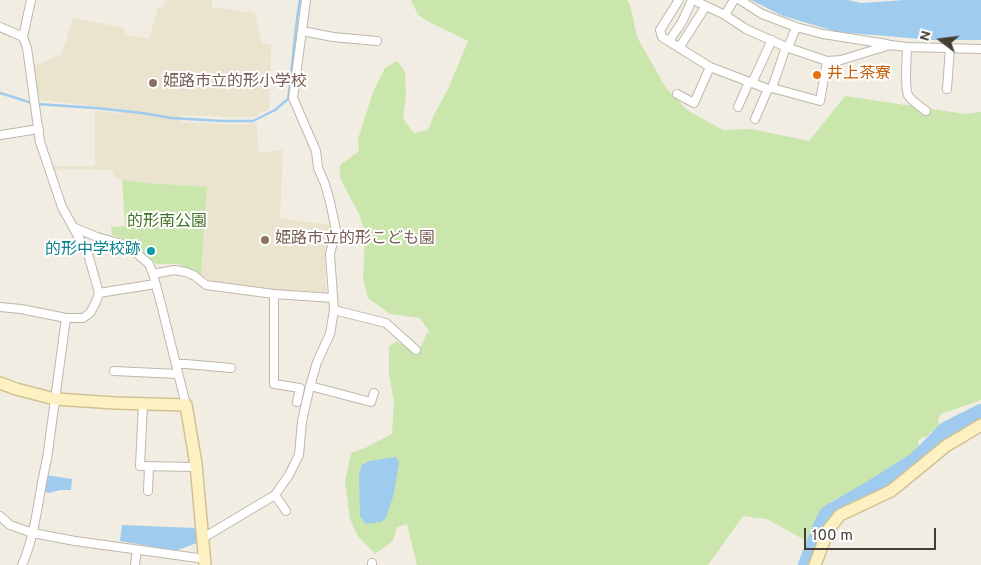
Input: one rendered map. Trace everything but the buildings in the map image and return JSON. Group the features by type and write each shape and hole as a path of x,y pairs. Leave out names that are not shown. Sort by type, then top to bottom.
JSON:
{"street":[{"path":"0,307 66,318 84,318 90,313 99,293 88,254 62,207 40,142 27,48 23,37 30,0"},
{"path":"203,538 275,495 289,475 299,455 302,421 310,386 317,362 330,334 334,310 330,254 336,230 325,184 318,168 316,151 294,98 306,0"},
{"path":"679,0 660,30 662,36 710,67 770,88 820,101 827,61"},
{"path":"669,41 682,22 692,0 725,16 746,29 787,47 827,61 840,60 890,44"},
{"path":"725,16 734,0"},
{"path":"740,0 762,14 796,27 823,34 907,46 981,49"},
{"path":"679,48 706,6"},
{"path":"0,27 23,37"},
{"path":"755,119 796,27"},
{"path":"302,31 333,37 377,41"},
{"path":"738,107 772,40"},
{"path":"907,46 906,85 908,94 915,103 926,111"},
{"path":"946,89 950,48"},
{"path":"677,94 694,102 710,67"},
{"path":"0,135 38,129"},
{"path":"0,516 10,525 33,534 205,562 196,467 186,405 153,274 149,264 134,251 122,244 97,237 73,227"},
{"path":"153,274 174,270 195,276 206,285 274,294 333,298"},
{"path":"99,293 155,284"},
{"path":"274,294 274,384 300,388 297,402"},
{"path":"334,310 386,323 416,350"},
{"path":"22,565 33,534 47,459 66,318"},
{"path":"176,364 231,368"},
{"path":"114,371 178,374"},
{"path":"0,383 55,399 186,405"},
{"path":"310,386 371,402 374,393"},
{"path":"143,404 140,466 196,467"},
{"path":"815,565 828,530 840,515 890,491 946,446 981,425"},
{"path":"148,491 149,466"},
{"path":"275,495 286,511"},
{"path":"135,565 138,550"}],"shaded area":[{"name":"姫路市立的形小学校","path":"165,0 212,0 212,7 255,13 262,43 271,45 269,109 253,117 182,115 181,122 233,125 256,123 259,153 283,150 280,218 329,224 330,227 325,253 326,294 259,289 214,281 201,275 207,187 122,180 114,177 113,170 54,170 52,166 95,166 95,111 119,113 120,109 39,100 34,66 61,54 73,18 125,28 125,34 149,39 158,7 163,7"}],"green space":[{"path":"411,0 627,0 630,5 637,37 666,88 687,110 723,130 751,129 809,141 845,96 965,114 981,112 981,400 941,414 938,419 940,429 935,433 930,432 928,436 919,439 918,450 909,461 887,475 874,480 873,484 859,491 852,490 850,493 832,501 824,511 810,543 767,519 743,516 708,565 417,565 407,524 397,527 393,541 375,554 358,536 350,519 345,482 351,453 392,434 394,401 389,375 389,347 396,341 418,353 427,333 430,333 420,318 390,314 368,298 363,277 365,235 360,216 340,178 340,165 359,151 358,139 373,92 385,68 397,61 405,72 406,95 403,119 414,133 428,130 449,87 468,41 418,15"},
{"name":"的形南公園","path":"122,180 207,187 201,275 178,264 157,264 134,243 112,235 111,227 125,226"}],"water":[{"path":"751,0 848,0 861,3 905,0 981,0 981,40 933,40 838,32 783,16"},
{"path":"396,457 399,462 394,493 386,518 381,522 366,524 360,516 359,474 362,465 369,461"},
{"path":"46,475 72,479 71,490 49,493 43,491"},
{"path":"122,525 195,528 197,543 175,551 120,541"}],"waterway":[{"path":"37,104 96,108 171,118 253,121 275,110 288,99 300,0"},
{"path":"0,93 32,103"},
{"path":"806,565 827,514 916,460 947,429 981,412"}],"place":[{"name":"井上茶寮","path":"817,75"},
{"name":"姫路市立的形小学校","path":"153,83"},
{"name":"姫路市立的形こども園","path":"265,240"},
{"name":"的形中学校跡","path":"151,251"}]}
